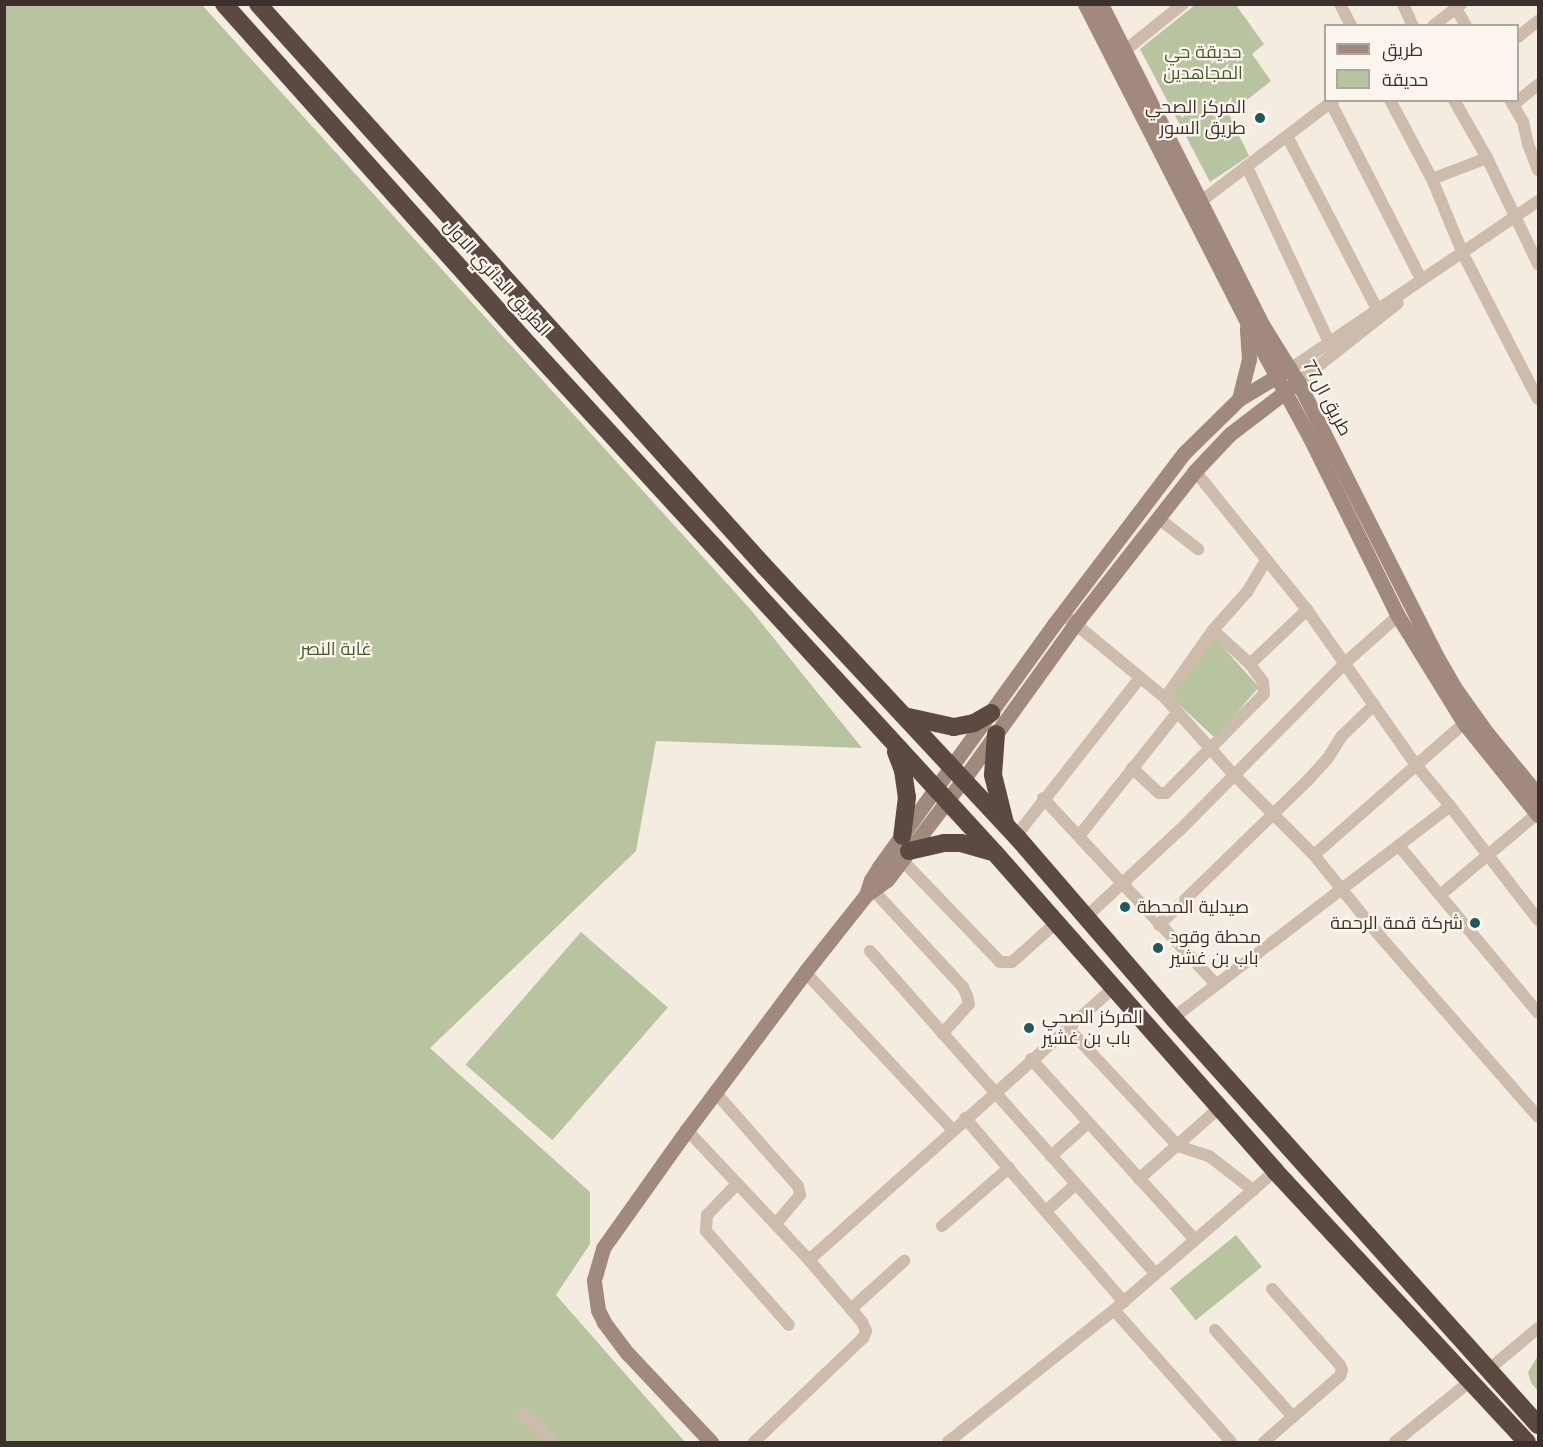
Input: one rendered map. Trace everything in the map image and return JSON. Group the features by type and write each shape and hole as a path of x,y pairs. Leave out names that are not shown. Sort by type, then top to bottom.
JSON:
{"highway":[{"name":"الطريق الدائري الاول","path":"224,4 529,345 994,853 1275,1171 1527,1443"},
{"name":"الطريق الدائري الاول","path":"258,4 764,566 1087,916 1173,1018 1539,1425"},
{"path":"903,716 954,727 974,723 991,713"},
{"path":"996,735 993,775 1010,831"},
{"path":"893,745 903,770 907,797 904,849 961,843 994,853"}],"street":[{"name":"طريق ال77","path":"1085,4 1120,55 1200,202 1288,380 1437,657 1457,691 1487,733 1539,795"},
{"name":"طريق ال77","path":"1101,4 1120,55"},
{"path":"1340,4 1350,24"},
{"path":"1403,4 1412,24"},
{"path":"1178,6 1120,55 1247,322 1288,380 1398,616 1464,723 1538,814 1440,895"},
{"path":"1436,24 1459,6 1465,24"},
{"path":"1519,36 1539,21"},
{"path":"1519,98 1539,85"},
{"path":"1200,202 1333,102 1421,279"},
{"path":"1391,102 1432,180 1463,252 1539,399"},
{"path":"1455,102 1487,158 1513,216 1535,251 1539,264"},
{"path":"1512,103 1524,122 1539,170"},
{"path":"1287,136 1377,309"},
{"path":"1432,180 1487,158"},
{"path":"1247,166 1329,342"},
{"path":"711,1443 627,1353 604,1322 598,1310 594,1280 603,1248 687,1130 805,972 870,893 887,880 904,849 957,774 991,713 1062,613 1184,453 1239,399 1288,380 1479,239 1539,201"},
{"path":"957,774 996,735 1075,624 1195,471 1230,434 1329,342 1463,252"},
{"path":"1239,399 1249,359 1247,322"},
{"path":"1195,471 1307,610 1416,765 1539,920"},
{"path":"1158,518 1198,549"},
{"path":"1164,698 1213,630 1247,592 1266,560"},
{"path":"1250,664 1307,610"},
{"path":"1062,613 1164,698 1235,776 1314,855 1344,889 1378,934 1539,1117"},
{"path":"1087,916 1235,776 1345,663 1398,616"},
{"path":"1132,768 1162,794 1211,750 1264,694 1263,682 1250,664 1213,630"},
{"path":"1010,831 1043,798 1140,678"},
{"path":"1160,925 1322,766 1342,736 1374,705"},
{"path":"1079,836 1177,713"},
{"path":"1314,855 1464,723"},
{"path":"1043,798 1216,984"},
{"path":"1173,1018 1450,806"},
{"path":"1399,846 1539,1013"},
{"path":"870,893 874,874 904,849"},
{"path":"904,849 999,962 1012,962 1056,923"},
{"path":"870,893 963,987 969,1004 942,1034"},
{"path":"870,951 1156,1274"},
{"path":"805,972 952,1129"},
{"path":"809,1260 952,1129 1113,988"},
{"path":"1067,1027 1178,1146 1209,1156 1253,1190"},
{"path":"1031,1059 1195,1240"},
{"path":"715,1092 798,1186 800,1196 776,1224"},
{"path":"1139,1179 1219,1107"},
{"path":"965,1118 1046,1211 1119,1306 1231,1443"},
{"path":"1051,1156 1088,1123"},
{"path":"687,1130 809,1260 862,1322 866,1332 863,1338 754,1443"},
{"path":"942,1226 1010,1168"},
{"path":"948,1443 1119,1306 1275,1171"},
{"path":"738,1184 707,1215 706,1231 789,1325"},
{"path":"1046,1211 1076,1184"},
{"path":"851,1309 904,1262"},
{"path":"1264,1443 1340,1376 1342,1370 1272,1290"},
{"path":"1488,1370 1539,1328"},
{"path":"1215,1330 1293,1417"},
{"path":"1395,1443 1469,1382"},
{"path":"523,1414 552,1443"}],"green space":[{"name":"غابة النصر","path":"5,5 202,5 751,610 862,748 656,741 636,851 430,1048 590,1192 590,1244 556,1295 685,1442 5,1442"},
{"name":"حديقة حي المجاهدين","path":"1195,5 1236,5 1264,44 1252,54 1271,81 1229,114 1249,156 1210,182 1140,49"},
{"path":"1212,635 1259,687 1215,738 1171,697"},
{"path":"581,932 668,1007 552,1140 466,1065"},
{"path":"1236,1235 1262,1267 1196,1320 1170,1288"},
{"path":"1538,1356 1538,1391 1531,1383 1528,1372"}],"place":[{"name":"المركز الصحي طريق السور","path":"1260,118"},
{"name":"صيدلية المحطة","path":"1125,907"},
{"name":"شركة قمة الرحمة","path":"1475,923"},
{"name":"محطة وقود باب بن غشير","path":"1158,948"},
{"name":"المركز الصحي باب بن غشير","path":"1029,1028"}]}
